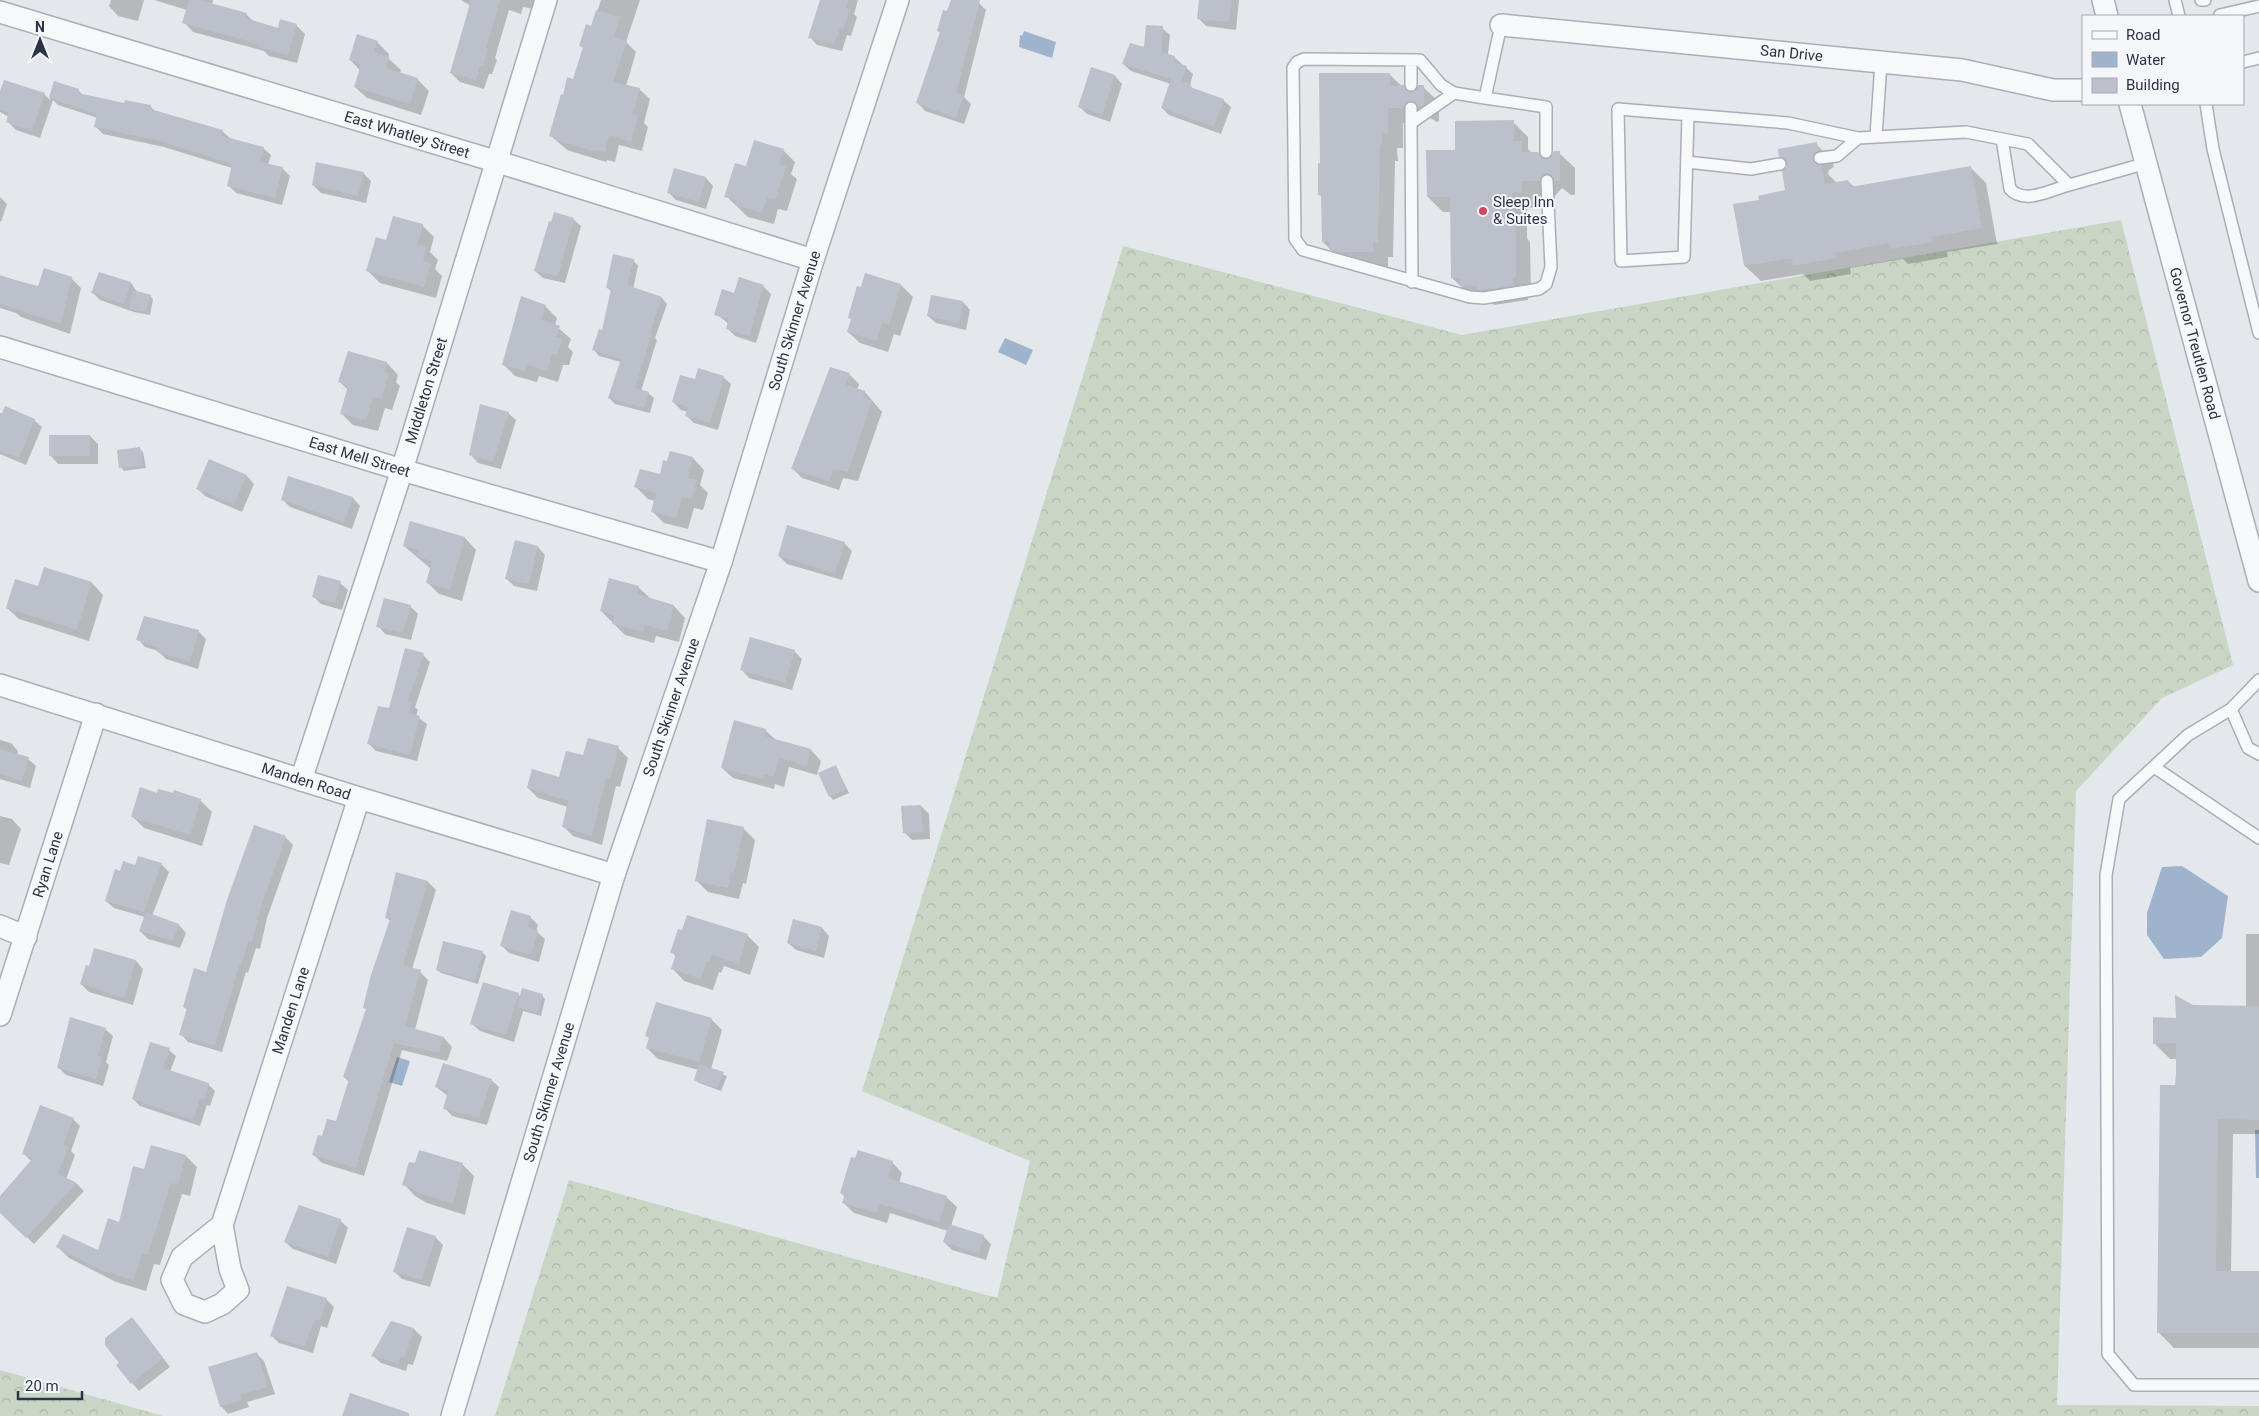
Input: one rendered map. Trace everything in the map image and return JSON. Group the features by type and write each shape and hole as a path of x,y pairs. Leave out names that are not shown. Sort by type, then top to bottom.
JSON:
{"street":[{"name":"Middleton Street","path":"301,780 402,470 498,162 546,0"},
{"name":"South Skinner Avenue","path":"452,1416 614,875 720,562 813,260 898,0"},
{"path":"2103,0 2107,15"},
{"name":"East Whatley Street","path":"9,9 813,260"},
{"name":"San Drive","path":"1501,25 1962,70 2053,90 2082,90"},
{"name":"Governor Treutlen Road","path":"2130,105 2259,581"},
{"name":"East Mell Street","path":"0,347 402,470 720,562"},
{"name":"Manden Road","path":"0,685 359,798 614,875"},
{"name":"Ryan Lane","path":"0,1015 96,714"},
{"name":"Manden Lane","path":"222,1225 359,798"},
{"path":"0,926 26,937"}],"lane":[{"path":"2175,0 2179,15"},
{"path":"2221,15 2259,6"},
{"path":"1485,98 1501,25"},
{"path":"2244,62 2259,58"},
{"path":"1546,152 1546,107 1454,93 1441,85 1420,60 1304,59 1296,62 1293,68 1295,239 1303,250 1470,297 1484,298 1539,289 1546,284 1551,267 1547,181"},
{"path":"1411,60 1411,85"},
{"path":"1876,136 1881,62"},
{"path":"1411,122 1454,93"},
{"path":"2206,105 2213,149 2259,333"},
{"path":"1411,108 1412,282"},
{"path":"1688,115 1684,257 1621,261 1618,109 1788,123 1858,138 1966,132 2028,144 2069,185"},
{"path":"1820,158 1837,156 1858,138"},
{"path":"2002,139 2010,188 2015,195 2025,197 2146,163"},
{"path":"1687,162 1751,169 1780,164"},
{"path":"2259,680 2231,709 2188,736 2119,799 2106,875 2108,1354 2134,1384 2259,1385"},
{"path":"2231,709 2248,748 2259,754"},
{"path":"2154,767 2259,838"}],"green space":[{"path":"2121,220 2233,665 2162,698 2076,791 2057,1405 2259,1406 2259,1416 495,1416 569,1180 997,1298 1030,1161 862,1091 1123,246 1462,335"},
{"path":"0,1370 163,1416 0,1416"}],"water":[{"path":"1024,31 1056,42 1052,58 1019,47 1020,35 1022,36"},
{"path":"1005,338 1033,350 1026,365 998,352"},
{"path":"2182,866 2228,896 2222,938 2201,957 2164,959 2147,935 2147,913 2162,867"},
{"path":"397,1057 410,1061 402,1086 389,1082"},
{"path":"2255,1130 2259,1130 2259,1178 2256,1178"}],"building":[{"path":"189,0 199,0 247,13 245,18 278,28 280,19 297,24 288,55 258,47 259,44 182,23"},
{"path":"471,0 500,0 483,66 480,65 476,80 450,73"},
{"path":"820,0 848,0 846,8 850,9 843,29 840,28 834,44 808,38"},
{"path":"951,0 980,0 956,93 964,96 956,118 916,103 940,32 937,31 943,10 947,11"},
{"path":"1199,0 1231,0 1229,22 1197,19"},
{"path":"596,10 620,17 614,37 627,41 613,82 640,88 633,114 638,116 631,142 609,135 605,152 596,150 596,152 555,140 556,138 549,136 567,77 573,79 583,47 579,46 586,24 591,26"},
{"path":"1146,25 1163,26 1161,52 1175,56 1173,62 1187,66 1182,81 1191,84 1190,87 1224,99 1214,127 1161,108 1171,79 1122,64 1130,43 1144,47"},
{"path":"357,34 378,41 374,52 389,57 386,68 418,78 410,104 354,87 361,64 349,60"},
{"path":"1091,67 1115,75 1102,115 1078,107"},
{"path":"1319,73 1390,73 1390,86 1404,85 1411,92 1415,91 1418,85 1424,85 1424,105 1420,107 1411,101 1405,104 1404,108 1388,108 1388,133 1382,133 1382,145 1380,145 1378,242 1373,242 1373,252 1339,252 1329,249 1329,242 1322,242 1321,195 1318,195 1318,163 1320,163"},
{"path":"4,80 45,93 32,131 6,122 9,113 0,110 0,91"},
{"path":"54,81 79,89 78,93 124,103 125,100 151,105 150,109 223,130 221,136 264,147 260,162 283,167 275,198 227,186 232,164 156,140 94,127 97,114 49,98"},
{"name":"Sleep Inn & Suites","path":"1514,120 1514,141 1522,141 1522,152 1538,152 1542,158 1546,159 1552,156 1554,151 1560,151 1560,181 1554,181 1551,175 1546,174 1540,181 1522,181 1522,192 1512,193 1513,225 1516,225 1516,278 1513,278 1514,286 1477,290 1477,286 1460,286 1460,278 1451,278 1450,197 1427,197 1426,150 1455,150 1455,121"},
{"path":"754,140 784,149 779,164 786,167 775,200 767,198 762,213 735,205 737,200 724,197 735,163 746,166"},
{"path":"1817,142 1818,151 1813,155 1813,159 1817,165 1821,165 1825,184 1848,180 1850,187 1971,166 1982,228 1932,237 1933,242 1891,249 1890,243 1835,253 1836,258 1793,266 1792,258 1744,266 1733,204 1759,200 1758,196 1785,190 1782,171 1787,167 1787,162 1779,157 1778,149"},
{"path":"316,162 364,172 358,196 312,185"},
{"path":"674,168 706,177 699,202 667,193"},
{"path":"554,212 574,218 558,276 534,271 549,221 551,222"},
{"path":"393,216 423,224 417,245 427,247 423,261 431,263 424,287 366,271 376,237 386,240"},
{"path":"613,254 634,259 627,285 662,297 635,388 649,392 644,408 608,398 621,359 592,350 599,329 602,330 611,289 606,288"},
{"path":"44,268 72,277 61,324 0,304 0,276 38,286"},
{"path":"99,272 131,282 124,304 91,293"},
{"path":"865,273 901,284 889,325 882,323 876,341 847,332 851,319 848,318 857,286 861,287"},
{"path":"739,277 764,285 749,336 726,329 729,319 714,315 722,289 734,293"},
{"path":"133,290 151,295 146,312 129,309"},
{"path":"931,295 963,301 959,323 927,316"},
{"path":"521,296 546,305 541,319 560,326 556,337 562,339 558,354 552,354 547,371 527,365 526,371 502,365"},
{"path":"348,351 387,362 384,372 389,373 381,399 373,397 366,420 340,414 348,386 338,382"},
{"path":"830,367 850,373 846,385 865,391 863,398 872,401 848,472 833,469 829,481 791,469"},
{"path":"698,368 724,376 710,423 685,416 688,407 672,402 680,375 695,379"},
{"path":"480,404 509,412 493,462 469,455"},
{"path":"5,406 35,419 19,458 0,451 0,418"},
{"path":"49,435 90,435 90,456 49,456"},
{"path":"140,447 143,465 119,468 117,450"},
{"path":"670,451 693,457 688,478 697,480 692,499 682,497 676,518 651,512 656,493 634,487 640,469 660,474 663,460 667,461"},
{"path":"209,459 247,475 234,505 196,489"},
{"path":"288,476 353,497 344,522 281,500"},
{"path":"410,521 465,537 450,590 426,583 432,561 417,557 419,550 403,546"},
{"path":"787,525 845,542 835,573 778,556"},
{"path":"515,540 538,546 529,584 505,579"},
{"path":"44,567 92,582 77,630 6,608 15,579 38,586"},
{"path":"318,575 341,581 335,603 312,597"},
{"path":"609,578 639,586 637,594 674,605 667,631 645,625 643,632 612,624 614,615 600,611"},
{"path":"384,598 411,605 403,633 376,627"},
{"path":"144,616 199,630 190,662 157,652 158,647 136,640"},
{"path":"750,637 795,650 785,683 740,670"},
{"path":"405,648 424,653 408,701 412,702 409,713 420,716 410,755 367,744 378,706 389,708"},
{"path":"734,720 766,729 764,736 811,749 807,766 779,758 774,777 765,774 763,779 721,768"},
{"path":"588,738 619,746 610,778 606,777 592,836 562,827 568,801 527,788 532,769 559,777 566,751 583,755"},
{"path":"0,749 29,757 22,781 0,774"},
{"path":"836,765 846,790 829,797 818,773"},
{"path":"140,787 157,793 158,789 173,793 174,790 201,799 190,835 131,817"},
{"path":"921,805 923,832 903,833 901,806"},
{"path":"707,819 744,827 734,873 731,872 728,888 695,881"},
{"path":"254,825 286,836 260,910 252,942 248,941 241,966 239,966 215,1046 179,1035 187,1008 183,1007 194,968 206,972 227,900"},
{"path":"138,856 162,863 144,912 105,901 115,869 120,871 123,861 135,865"},
{"path":"396,872 428,881 403,965 421,970 405,1026 444,1037 439,1053 394,1043 356,1168 312,1155 318,1135 322,1136 327,1119 336,1121 349,1079 343,1077 366,1009 363,1008 370,978 390,919 385,918"},
{"path":"511,910 531,916 528,927 538,930 531,955 500,946"},
{"path":"146,912 179,924 173,941 139,931"},
{"path":"687,915 748,934 739,964 712,955 710,962 707,961 701,979 671,969 676,954 670,953 678,929 682,930"},
{"path":"793,919 822,927 816,951 787,943"},
{"path":"443,941 483,951 475,981 436,970"},
{"path":"94,948 136,960 125,998 80,984 86,965 89,966"},
{"path":"483,982 519,993 506,1035 470,1024"},
{"path":"522,988 543,994 537,1013 517,1007"},
{"path":"2175,995 2193,1005 2259,1006 2259,1120 2218,1119 2216,1271 2259,1271 2259,1333 2157,1333 2160,1085 2176,1085 2176,1043 2153,1044 2153,1017 2176,1018"},
{"path":"656,1002 712,1018 699,1062 646,1048 649,1037 645,1036"},
{"path":"70,1017 106,1028 98,1056 102,1057 96,1079 57,1068"},
{"path":"150,1042 170,1048 163,1068 209,1083 204,1100 200,1099 193,1120 132,1099"},
{"path":"443,1063 492,1079 479,1118 443,1109 448,1091 435,1087"},
{"path":"699,1064 724,1072 717,1088 694,1080"},
{"path":"40,1105 74,1118 63,1145 68,1147 58,1174 77,1183 26,1238 0,1213 0,1196 33,1158 22,1154"},
{"path":"151,1145 186,1155 178,1185 171,1183 148,1255 142,1253 134,1280 103,1271 56,1247 63,1234 98,1250 108,1218 119,1222 133,1166 144,1169"},
{"path":"419,1150 463,1163 453,1204 413,1191 414,1189 402,1185 409,1162 415,1163"},
{"path":"858,1150 893,1161 888,1178 947,1196 939,1222 880,1204 877,1213 842,1203 845,1195 840,1193 851,1157 855,1158"},
{"path":"299,1205 341,1219 328,1257 284,1242"},
{"path":"949,1224 984,1235 979,1253 943,1242"},
{"path":"407,1227 436,1236 422,1280 393,1272"},
{"path":"287,1286 327,1298 320,1321 314,1319 305,1347 270,1336"},
{"path":"132,1317 163,1358 131,1384 116,1365 119,1363 105,1345 105,1338"},
{"path":"391,1321 414,1328 405,1358 400,1357 398,1364 371,1356"},
{"path":"257,1352 268,1387 240,1395 242,1400 220,1407 208,1367"},
{"path":"350,1393 409,1413 409,1416 342,1416"}],"place":[{"name":"Sleep Inn & Suites","path":"1483,211"}]}
